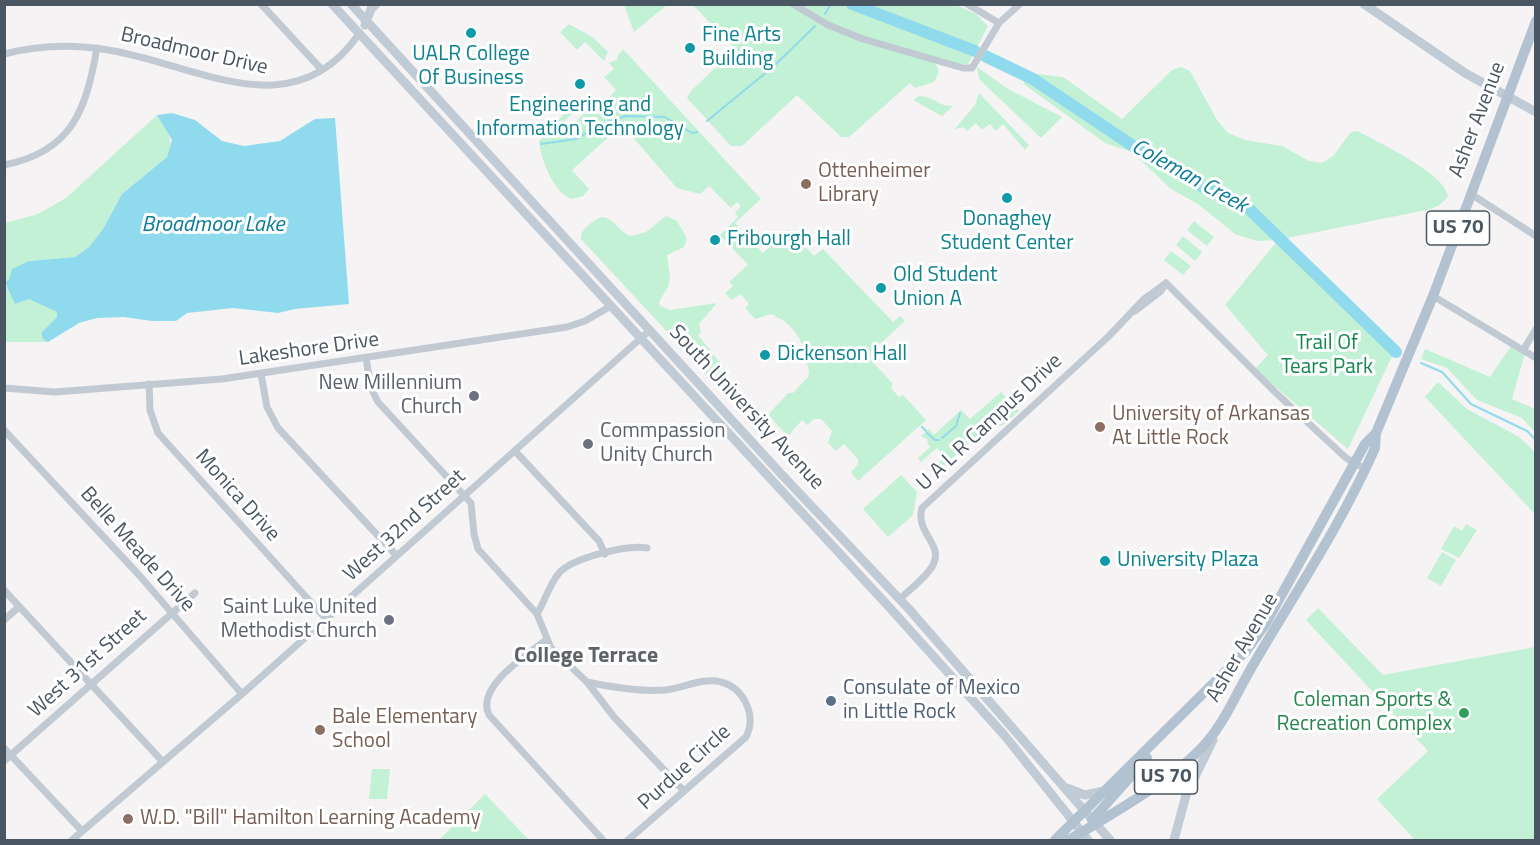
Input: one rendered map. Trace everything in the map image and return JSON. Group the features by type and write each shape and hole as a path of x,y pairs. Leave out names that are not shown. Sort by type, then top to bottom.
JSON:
{"main road":[{"name":"South University Avenue","path":"332,4 891,608 1005,736 1085,836"},
{"name":"South University Avenue","path":"351,4 900,599 1110,840"},
{"path":"359,34 371,9 376,4"},
{"path":"1364,4 1465,73 1536,112"},
{"name":"Asher Avenue","path":"1094,821 1184,763 1205,743 1224,718 1252,667 1328,543 1375,448 1376,433 1433,297 1536,21"},
{"name":"Asher Avenue","path":"1074,820 1224,675 1257,636 1365,444 1376,433"},
{"path":"1174,840 1178,818 1191,782 1224,718"},
{"path":"1069,840 1085,836 1094,821 1153,752 1167,732"},
{"path":"1063,786 1085,795 1104,791"},
{"name":"US 70","path":"1055,840 1074,820"}],"street":[{"path":"261,4 321,70"},
{"path":"792,4 828,25 863,39 958,68 972,68 999,23 1020,4"},
{"path":"967,4 999,23"},
{"name":"Broadmoor Drive","path":"4,54 57,46 97,48 257,87 289,85 321,70 342,56 359,34"},
{"path":"4,165 42,153 72,127 86,97 97,48"},
{"path":"1471,194 1536,236"},
{"name":"U A L R Campus Drive","path":"900,599 929,571 935,560 935,549 921,525 922,508 1134,312 1157,287 1166,283 1275,392 1354,463 1365,469"},
{"path":"1433,297 1536,358"},
{"name":"Lakeshore Drive","path":"4,388 55,392 261,374 567,327 585,321 611,306"},
{"path":"1524,349 1536,329"},
{"name":"West 32nd Street","path":"72,840 242,694 650,330"},
{"path":"366,358 371,388 378,402 473,506 474,534 478,549 537,614 546,640 564,662 587,682 599,700 684,791"},
{"path":"261,374 267,407 278,428 396,555"},
{"name":"Monica Drive","path":"149,384 150,410 158,433 326,619"},
{"name":"Belle Meade Drive","path":"4,430 171,612 242,694"},
{"path":"515,451 599,541 606,554"},
{"path":"537,614 556,578 565,567 578,561 630,548 647,548"},
{"path":"4,590 163,762"},
{"name":"West 31st Street","path":"4,761 195,593"},
{"path":"4,620 19,607"},
{"path":"546,640 492,687 485,698 485,708 603,840"},
{"name":"Purdue Circle","path":"587,682 661,690 719,681 733,689 744,701 752,715 746,737 628,840"},
{"path":"4,747 82,831"}],"green space":[{"path":"624,4 667,5 634,32"},
{"path":"693,5 956,5 976,14 988,26 968,64 936,64 939,72 934,82 915,88 910,83 849,137 841,137 797,95 742,146 731,146 687,98 691,91 735,49"},
{"path":"569,24 592,37 608,52 604,61 585,42 577,50 560,32"},
{"path":"623,49 761,199 735,223 763,253 789,229 814,256 823,249 893,322 900,316 905,321 871,352 870,359 893,384 891,388 899,397 903,395 926,420 858,481 851,472 858,464 858,459 844,444 836,451 828,443 832,431 821,419 814,419 807,425 802,420 788,436 768,415 788,393 793,393 808,377 809,371 802,344 795,332 784,321 772,314 755,319 745,308 749,304 741,294 731,300 725,293 733,286 729,282 748,265 720,235 738,217 735,213 741,206 737,202 731,208 709,186 700,194 677,188 622,125 572,170 589,189 583,196 572,199 565,195 549,174 539,141 572,105 576,109 565,121 570,128 589,107 595,112 616,90 604,77 614,69 609,63 617,60"},
{"path":"977,67 1008,89 1062,117 1041,138 979,79"},
{"name":"Trail Of Tears Park","path":"1181,67 1190,71 1217,120 1228,133 1245,140 1282,146 1309,161 1322,163 1333,156 1351,132 1358,131 1423,168 1444,187 1448,196 1441,204 1431,209 1287,238 1397,346 1348,449 1255,369 1268,355 1225,305 1278,240 1257,241 1235,234 1198,204 1171,189 1132,152 1105,143 1025,85 1022,78 1029,73 1063,77 1122,119 1172,70"},
{"path":"979,93 1029,145 1025,150 1003,124 996,131 990,124 982,130 976,123 967,131 963,127 954,130 975,105"},
{"path":"919,96 953,106 942,116 913,100"},
{"path":"157,115 170,140 170,151 167,157 122,194 103,229 89,247 75,257 29,261 9,281 5,282 5,223 38,214 66,198"},
{"path":"666,216 677,221 687,238 684,247 667,255 670,278 668,287 659,302 660,306 670,310 717,303 699,324 701,332 698,335 726,370 727,378 721,383 712,380 581,239 584,230 598,218 608,218 631,236 646,232"},
{"path":"1194,221 1214,237 1207,246 1187,230"},
{"path":"1183,236 1202,252 1195,261 1176,245"},
{"path":"1171,251 1191,266 1183,275 1164,260"},
{"path":"4,285 57,311 58,317 41,333 43,339 48,342 5,342"},
{"path":"1513,343 1525,353 1512,399 1535,409 1535,432 1522,418 1477,400 1447,368 1421,359 1425,349 1490,377"},
{"path":"1438,382 1467,409 1519,437 1535,452 1535,514 1425,397"},
{"path":"1001,392 1019,411 1003,425 981,432 935,474 931,470 945,457 937,448 921,462 918,458 930,447 928,440 921,436 929,429 934,435 961,410 970,419"},
{"path":"901,475 917,492 913,515 888,537 863,509"},
{"path":"1466,524 1477,530 1459,558 1441,549 1454,526 1462,531"},
{"path":"1442,552 1456,560 1441,586 1427,578"},
{"name":"Coleman Sports & Recreation Complex","path":"1318,608 1383,675 1535,647 1535,840 1415,840 1377,799 1428,751 1306,620"},
{"path":"372,769 390,769 387,799 369,799"},
{"path":"485,794 529,840 439,840"}],"water":[{"name":"Broadmoor Lake","path":"172,113 195,120 222,141 244,146 280,141 315,119 335,118 349,304 295,309 278,313 233,308 187,313 176,321 152,321 124,317 97,318 79,323 48,342 43,339 41,333 57,317 57,312 29,299 15,304 5,282 9,280 12,269 29,261 75,257 89,247 103,229 122,194 167,157 172,140 157,115"}],"waterway":[{"path":"825,14 831,4"},
{"name":"Coleman Creek","path":"852,4 975,51"},
{"path":"707,121 774,66 815,26"},
{"name":"Coleman Creek","path":"985,56 1033,79 1142,152 1207,189 1246,206 1396,352"},
{"path":"541,144 576,139 604,123 626,116 665,117 692,133 697,132"},
{"name":"Coleman Creek","path":"1421,363 1442,372 1471,404 1527,431 1536,440"},
{"path":"942,438 956,426 960,413"},
{"path":"922,427 926,431"},
{"path":"927,433 935,440 939,440"}],"place":[{"name":"UALR College Of Business","path":"471,33"},
{"name":"Fine Arts Building","path":"690,48"},
{"name":"Engineering and Information Technology","path":"580,84"},
{"name":"Ottenheimer Library","path":"806,184"},
{"name":"Donaghey Student Center","path":"1007,198"},
{"name":"Fribourgh Hall","path":"715,240"},
{"name":"Old Student Union A","path":"881,288"},
{"name":"Dickenson Hall","path":"765,355"},
{"name":"New Millennium Church","path":"474,396"},
{"name":"University of Arkansas At Little Rock","path":"1100,427"},
{"name":"Commpassion Unity Church","path":"588,444"},
{"name":"University Plaza","path":"1105,561"},
{"name":"Saint Luke United Methodist Church","path":"389,620"},
{"name":"Consulate of Mexico in Little Rock","path":"831,701"},
{"name":"Coleman Sports & Recreation Complex","path":"1464,713"},
{"name":"Bale Elementary School","path":"320,730"},
{"name":"W.D. \"Bill\" Hamilton Learning Academy","path":"128,819"}],"district":[{"name":"College Terrace","path":"586,657"}]}
